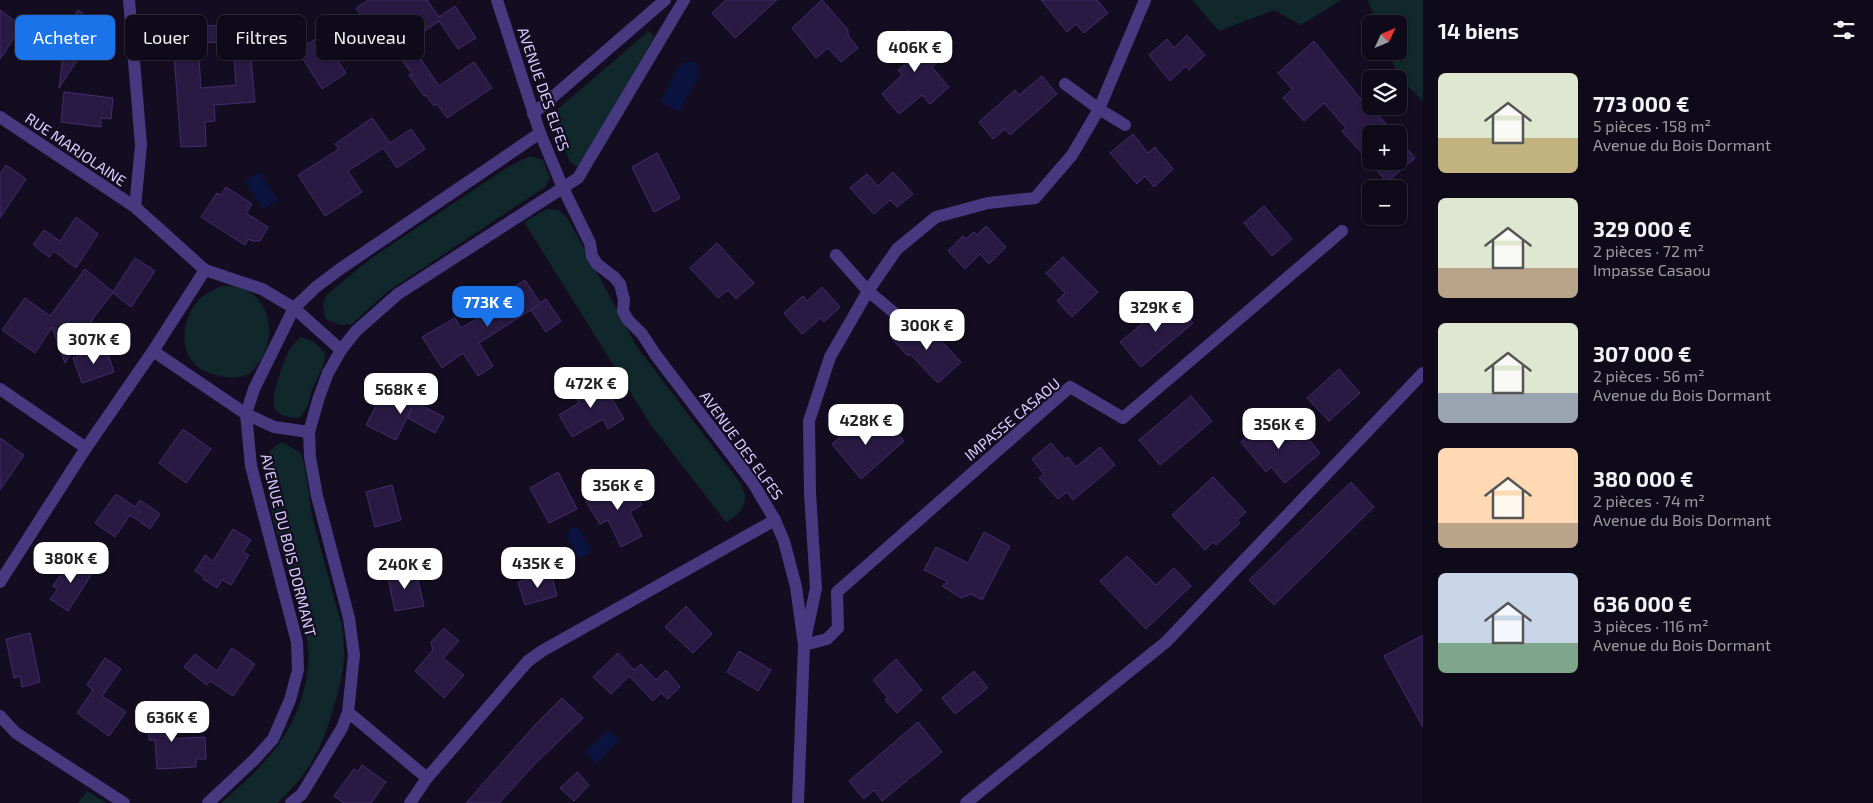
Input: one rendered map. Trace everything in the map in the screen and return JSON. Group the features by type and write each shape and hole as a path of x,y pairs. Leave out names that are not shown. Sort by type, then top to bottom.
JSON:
{"street":[{"path":"129,0 141,145 135,208"},
{"name":"AVENUE DES ELFES","path":"410,803 427,778 528,661 542,651 775,520 752,483 654,354 642,334 628,320 623,311 624,300 620,284 597,264 592,256 590,243 563,188 540,133 497,0"},
{"path":"533,114 665,0"},
{"path":"291,803 302,794 342,728 348,712 354,655 349,618 317,496 310,457 309,432 328,373 341,350 368,320 398,294 578,178 684,0"},
{"path":"798,803 804,645 816,588 810,492 810,421 830,357 868,291 897,248 936,217 988,203 1035,198 1072,155 1099,109 1145,0"},
{"path":"1064,84 1125,125"},
{"name":"RUE MARJOLAINE","path":"0,117 135,208 205,270"},
{"name":"AVENUE DU BOIS DORMANT","path":"208,803 254,760 273,739 290,700 298,670 297,642 251,466 246,414 254,389 294,308 316,287 340,269 540,133"},
{"name":"IMPASSE CASAOU","path":"804,645 827,639 838,628 837,592 1070,387 1123,418 1342,231"},
{"path":"836,255 868,291 898,316"},
{"path":"0,582 86,448 153,351 205,270 262,289 294,308 341,350"},
{"path":"153,351 246,414 274,427 309,432"},
{"path":"966,803 1166,642 1423,373"},
{"path":"0,389 86,448"},
{"path":"775,520 784,542 796,587 804,645"},
{"path":"348,712 427,778"},
{"path":"0,716 16,733 124,803"}],"green space":[{"path":"1192,0 1341,0 1301,25 1274,10 1219,31"},
{"path":"1368,0 1423,0 1423,101 1407,85 1407,70 1396,70 1392,60 1408,60 1408,15 1374,15"},
{"path":"649,31 654,37 582,163 577,167 570,162 554,121 558,109"},
{"path":"530,156 543,160 550,178 545,187 387,292 352,324 340,325 325,317 323,304 327,295 373,257 508,167"},
{"path":"547,209 558,210 568,219 637,347 741,484 745,501 739,512 726,522 651,425 524,222"},
{"path":"221,286 241,288 255,296 262,304 268,322 268,342 265,352 251,373 239,377 214,375 203,370 189,356 184,338 185,328 192,309 203,296"},
{"path":"301,337 314,342 325,353 324,364 311,392 308,406 299,418 288,417 276,410 274,404 275,390 288,354"},
{"path":"282,442 301,453 313,520 341,621 344,661 331,717 321,745 307,769 289,792 277,803 221,803 253,774 278,745 297,712 308,670 309,653 305,627 276,529 266,478 268,455 273,448"},
{"path":"87,791 106,803 78,803"}],"shaded area":[{"path":"682,61 685,64 691,61 697,64 698,70 701,71 679,112 660,102"},
{"path":"259,172 278,200 263,209 245,181"},
{"path":"570,527 579,528 592,552 579,559 566,535 569,534"},
{"path":"608,730 619,740 596,764 586,752"}],"building":[{"path":"368,0 427,0 439,17 455,6 476,38 458,49 439,21 424,32 424,15 361,15 356,8"},
{"path":"726,0 777,0 735,38 712,13"},
{"path":"822,0 848,30 848,35 858,48 841,62 828,48 816,58 792,28"},
{"path":"1041,0 1097,0 1108,13 1084,33 1076,24 1067,32"},
{"path":"0,10 15,21 15,36 0,59"},
{"path":"78,10 85,15 75,15"},
{"path":"217,25 217,42 207,43 207,26"},
{"path":"908,30 922,46 929,40 944,57 932,67 949,87 930,104 922,95 899,114 882,94 902,75 898,70 906,63 889,45"},
{"path":"1187,35 1205,55 1189,70 1186,66 1170,81 1149,55 1167,39 1174,48"},
{"path":"316,38 316,60 337,60 346,73 322,89 304,60 306,60 306,45"},
{"path":"1314,41 1362,101 1362,115 1379,115 1387,125 1362,125 1362,154 1342,131 1346,128 1324,103 1304,121 1283,98 1292,89 1278,73"},
{"path":"62,60 77,60 59,88"},
{"path":"174,60 199,60 201,88 236,85 234,60 251,60 255,102 214,105 215,121 205,122 206,146 181,147"},
{"path":"402,60 421,60 439,86 474,62 492,88 447,118 437,104 434,106 426,95 424,96 409,75 412,74"},
{"path":"1042,76 1057,94 1010,135 1005,129 993,139 979,122 1015,90 1019,95"},
{"path":"64,92 113,98 111,119 101,118 101,127 61,122"},
{"path":"372,118 390,143 411,129 425,149 397,168 383,148 348,171 362,192 325,216 298,175 339,149 335,144"},
{"path":"1133,134 1148,153 1155,147 1173,169 1154,187 1145,176 1137,184 1110,153"},
{"path":"1407,148 1415,158 1407,165"},
{"path":"657,153 680,198 654,212 632,167"},
{"path":"6,165 26,179 0,218 0,174"},
{"path":"1376,170 1401,170 1389,180 1385,180"},
{"path":"893,172 913,194 897,207 890,200 874,214 850,188 867,174 878,186"},
{"path":"226,187 252,204 246,213 268,227 260,241 248,239 245,245 201,217 217,193 221,195"},
{"path":"1264,206 1292,239 1272,256 1244,223"},
{"path":"76,217 98,234 76,268 54,251 49,257 33,245 44,230 60,241"},
{"path":"986,226 1006,247 989,264 980,254 965,269 948,251 963,236 966,239 974,232 977,235"},
{"path":"717,243 754,283 736,299 728,290 718,298 690,268"},
{"path":"1063,257 1098,292 1072,317 1057,301 1065,293 1046,273"},
{"path":"135,258 155,271 131,307 113,293 96,314 65,363 52,327 35,353 2,330 25,298 50,316 85,269 113,292"},
{"path":"525,280 540,303 546,299 561,321 546,332 531,310 540,304 479,343 493,366 478,376 463,353 442,368 422,337 455,318 461,328 497,307 493,301"},
{"path":"822,287 840,307 824,322 821,318 802,334 784,313 803,296 807,301"},
{"path":"1172,299 1193,323 1141,367 1120,342"},
{"path":"911,321 927,338 933,332 961,362 938,383 910,354 908,356 892,339"},
{"path":"106,348 114,372 82,383 73,358"},
{"path":"1339,369 1360,393 1329,421 1307,398"},
{"path":"594,379 602,382 624,419 608,429 603,419 572,437 559,415 579,403 573,392"},
{"path":"386,387 444,417 435,433 408,418 412,408 396,440 366,425"},
{"path":"1191,396 1212,421 1160,465 1139,440"},
{"path":"866,415 883,435 892,427 904,441 861,479 832,444"},
{"path":"1270,416 1295,443 1305,435 1320,453 1285,483 1271,467 1266,472 1241,442"},
{"path":"183,429 211,449 186,483 159,463"},
{"path":"0,438 24,455 0,490"},
{"path":"1051,443 1065,459 1068,457 1076,467 1100,447 1115,465 1073,500 1067,492 1058,499 1039,478 1044,474 1032,459"},
{"path":"558,472 577,509 549,523 530,488"},
{"path":"1213,477 1246,512 1237,520 1240,523 1216,545 1213,542 1205,550 1172,515"},
{"path":"627,479 642,505 630,512 642,536 621,547 608,520 600,524 586,502"},
{"path":"1351,482 1374,507 1274,605 1249,580"},
{"path":"392,485 401,520 375,527 366,492"},
{"path":"116,494 135,507 140,500 160,514 150,529 130,515 115,537 95,523"},
{"path":"233,529 251,540 243,552 249,555 231,585 222,580 217,588 195,571 205,555 213,561"},
{"path":"984,532 1010,546 982,600 971,594 961,598 942,586 948,582 924,570 936,547 968,563"},
{"path":"1127,556 1156,585 1174,568 1191,586 1146,629 1100,581"},
{"path":"72,558 93,572 68,611 50,599 58,589 53,586"},
{"path":"415,568 424,606 395,611 387,573"},
{"path":"551,573 557,596 525,605 518,582"},
{"path":"686,606 712,634 693,653 665,627"},
{"path":"444,628 459,641 443,658 464,675 444,698 415,671 433,650 431,642"},
{"path":"30,633 40,682 22,687 20,676 14,678 6,639"},
{"path":"1423,635 1423,727 1384,656"},
{"path":"232,648 255,664 233,696 210,681 207,685 184,667 195,654 217,671"},
{"path":"739,651 771,670 758,691 727,672"},
{"path":"618,653 634,670 641,664 656,680 666,670 680,687 668,699 661,693 653,701 629,676 611,694 593,677"},
{"path":"105,658 121,669 102,696 126,712 109,736 77,713 93,690 87,685"},
{"path":"896,659 922,690 897,713 885,700 888,698 873,680"},
{"path":"974,671 988,688 955,714 942,698"},
{"path":"562,698 583,718 534,765 499,803 466,803 535,725"},
{"path":"153,702 164,710 167,739 205,737 206,759 196,759 196,767 157,769 155,740 149,740 148,728 140,722"},
{"path":"918,722 942,752 882,801 874,790 864,799 849,781"},
{"path":"362,765 386,782 371,803 344,803 334,796 354,769 358,772"},
{"path":"577,772 589,785 574,801 560,788"}]}
